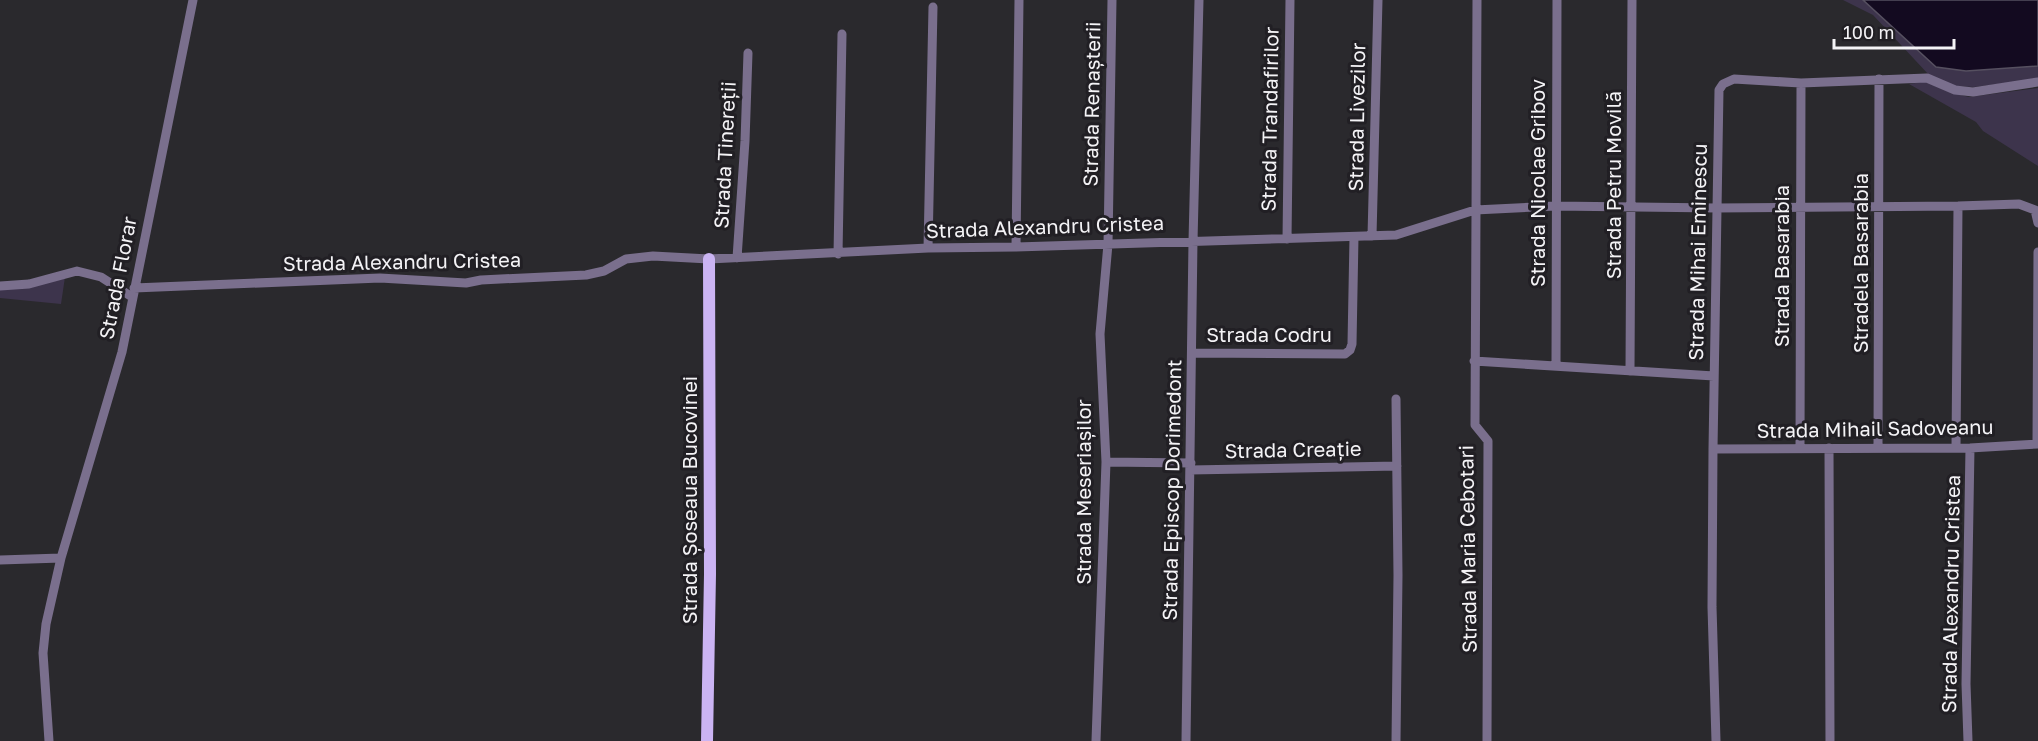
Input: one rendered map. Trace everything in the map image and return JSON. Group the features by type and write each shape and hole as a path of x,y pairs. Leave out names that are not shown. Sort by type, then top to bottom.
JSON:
{"main road":[{"name":"Strada Șoseaua Bucovinei","path":"707,741 710,574 709,259"}],"street":[{"name":"Strada Florar","path":"49,741 43,653 46,624 61,558 122,352 193,0"},
{"path":"1016,247 1019,0"},
{"name":"Strada Renașterii","path":"1108,244 1112,0"},
{"name":"Strada Episcop Dorimedont","path":"1186,741 1199,0"},
{"name":"Strada Trandafirilor","path":"1287,239 1290,0"},
{"name":"Strada Livezilor","path":"1372,236 1378,0"},
{"name":"Strada Maria Cebotari","path":"1477,0 1474,361 1475,425 1488,441 1487,741"},
{"name":"Strada Nicolae Gribov","path":"1556,365 1557,0"},
{"name":"Strada Petru Movilă","path":"1630,371 1632,0"},
{"path":"928,248 933,7"},
{"path":"838,254 842,34"},
{"name":"Strada Tinereții","path":"737,258 748,53"},
{"name":"Strada Mihai Eminescu","path":"1716,741 1712,607 1719,90 1723,84 1734,79 1801,83 1927,78 1955,90 1973,92 2038,82"},
{"name":"Stradela Basarabia","path":"1878,447 1879,79"},
{"name":"Strada Basarabia","path":"1800,448 1801,83"},
{"name":"Strada Alexandru Cristea","path":"133,292 380,278 466,283 481,280 586,275 604,271 626,259 653,256 709,259 928,248 1396,235 1475,210 1555,206 1716,208 2019,204 2035,210 2038,223"},
{"name":"Strada Alexandru Cristea","path":"1956,448 1958,206"},
{"name":"Strada Codru","path":"1193,353 1345,354 1350,350 1352,344 1354,237"},
{"name":"Strada Meseriașilor","path":"1096,741 1106,462 1100,334 1108,244"},
{"path":"2037,444 2038,252"},
{"path":"0,286 29,284 77,271 101,277 133,292"},
{"path":"1474,361 1714,376"},
{"path":"1396,399 1398,575 1396,741"},
{"name":"Strada Mihail Sadoveanu","path":"1713,449 1971,448 2037,444"},
{"path":"1829,448 1830,741"},
{"name":"Strada Alexandru Cristea","path":"1968,741 1966,684 1971,448"},
{"name":"Strada Creație","path":"1106,462 1190,466 1396,466"},
{"path":"0,560 61,558"}],"shaded area":[{"path":"1843,0 2038,0 2038,79 1974,87 1955,86 1929,75 1873,15"},
{"path":"1863,0 2038,0 2038,66 1966,71 1936,67"},
{"path":"1927,81 1953,93 1969,97 2038,88 2038,166 1983,131 1976,122 1909,84"},
{"path":"65,277 61,304 0,298 0,290"}]}
